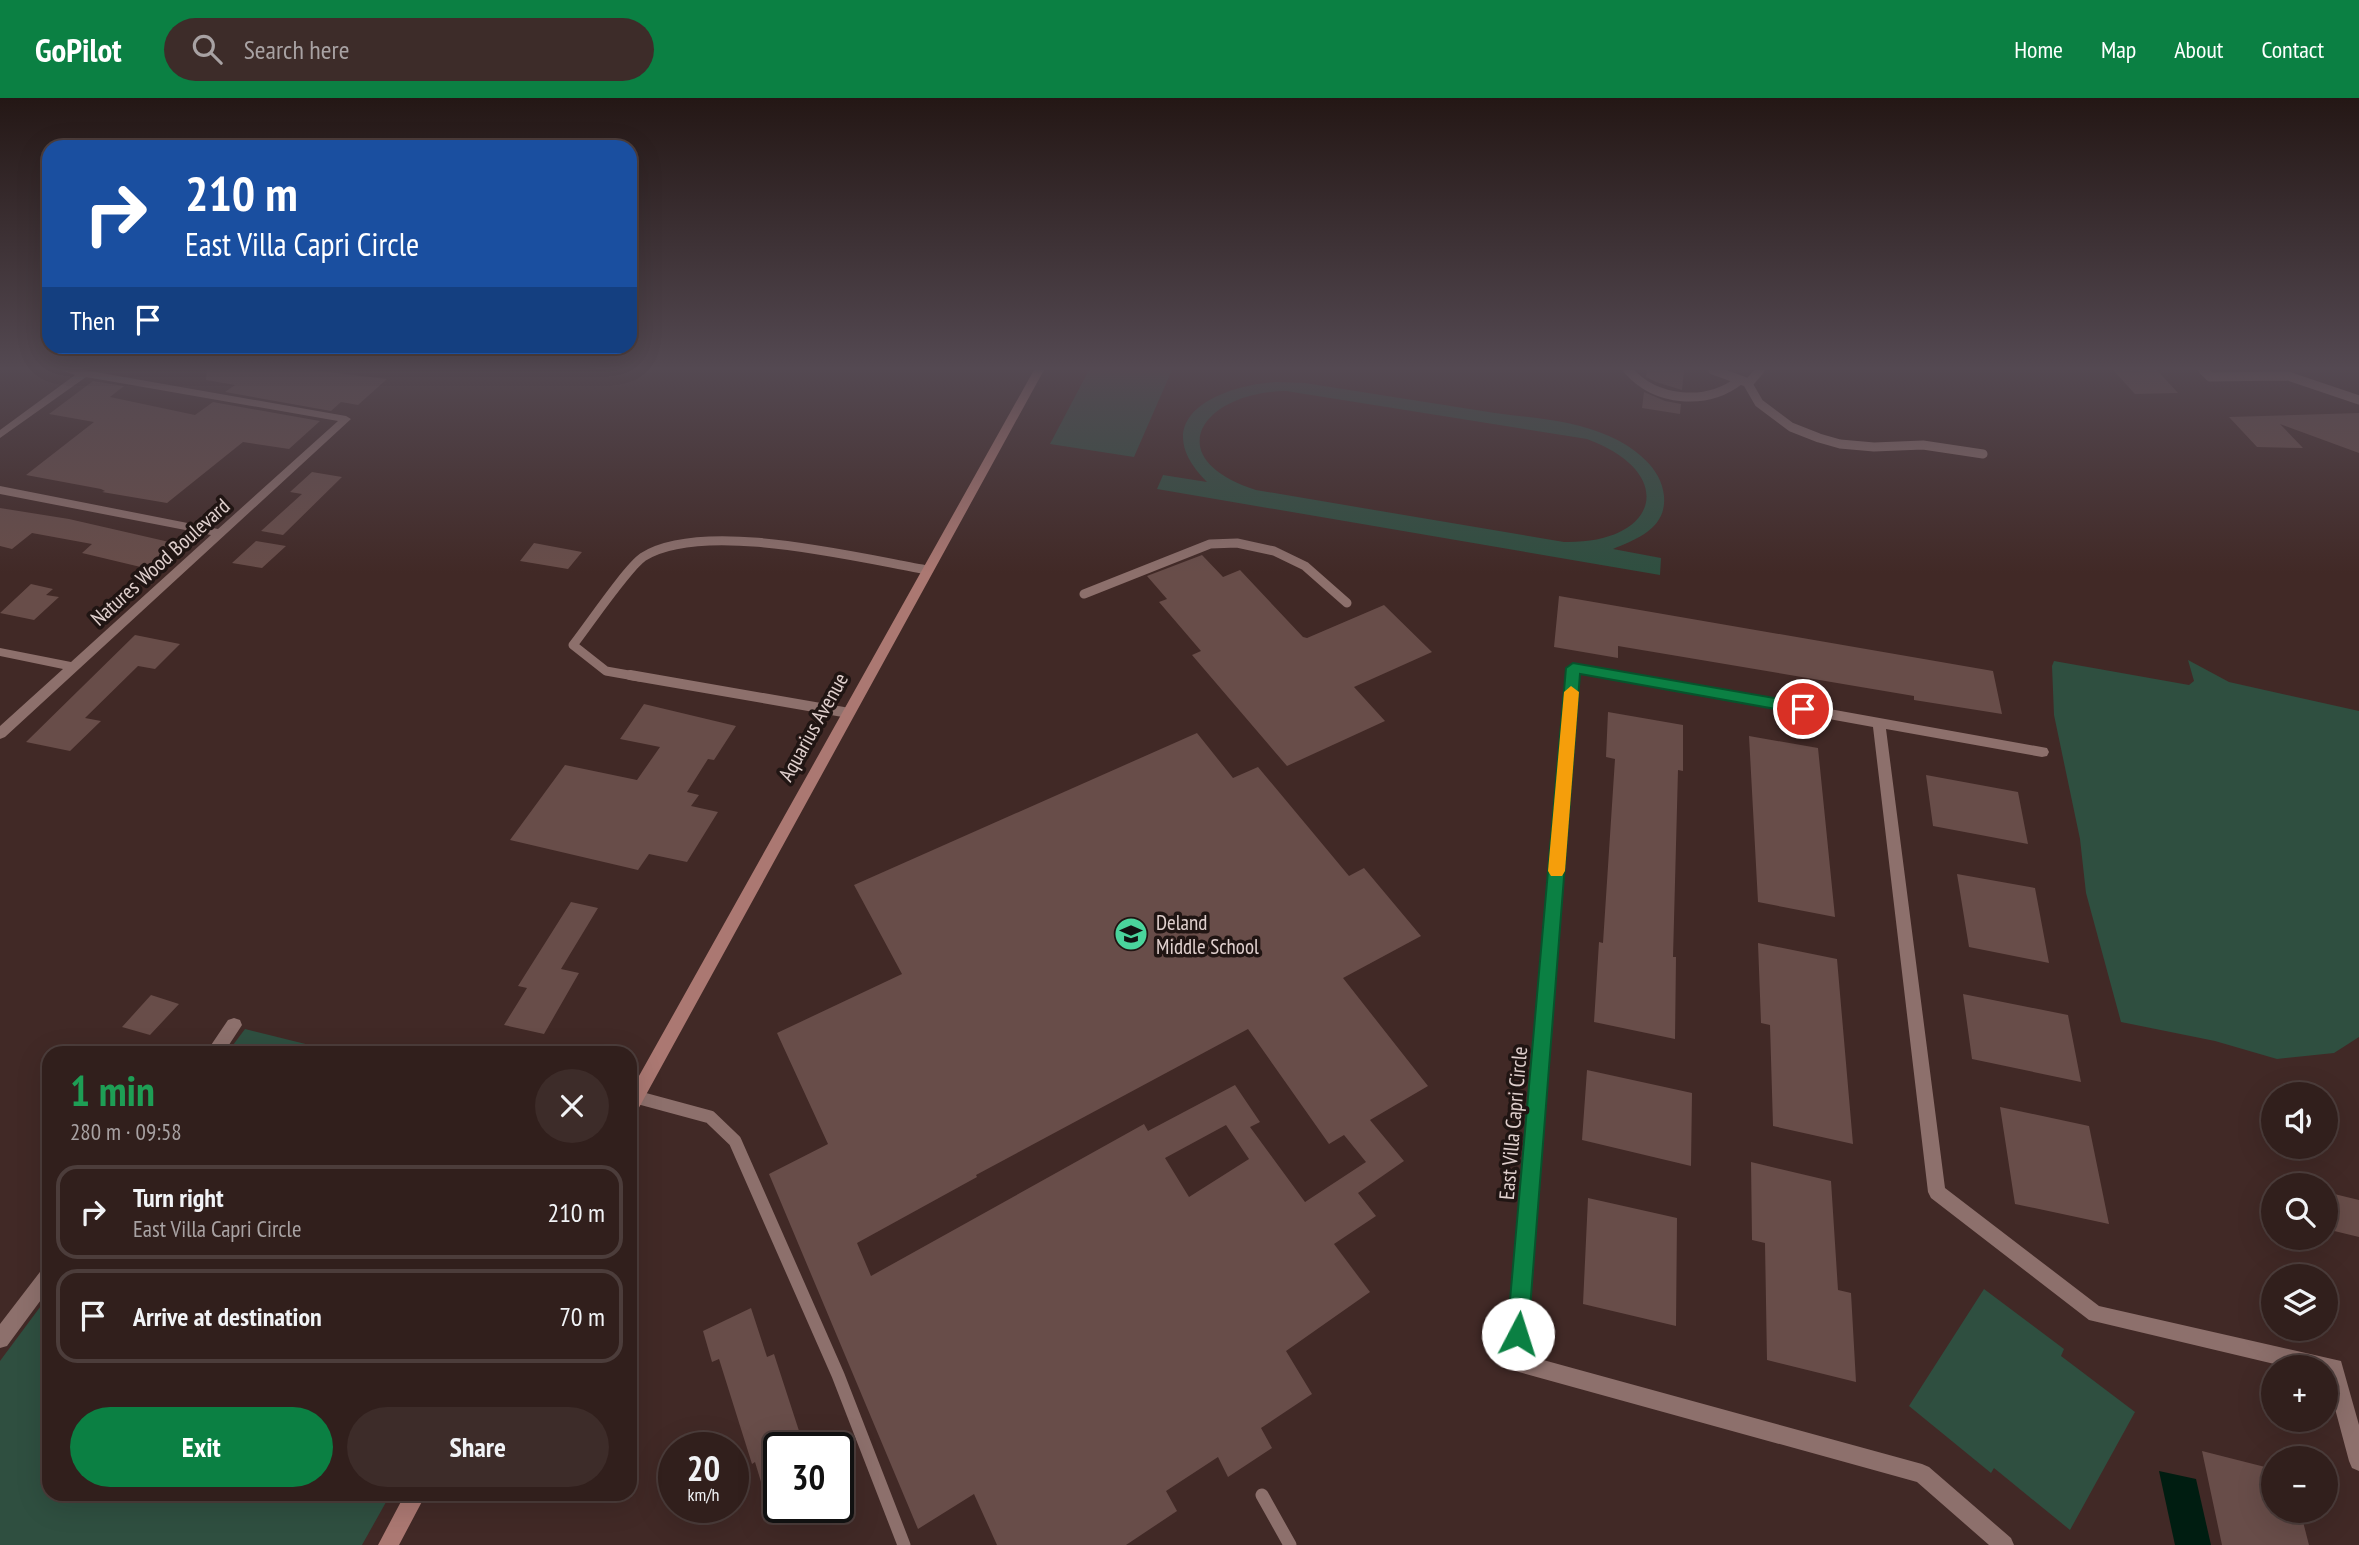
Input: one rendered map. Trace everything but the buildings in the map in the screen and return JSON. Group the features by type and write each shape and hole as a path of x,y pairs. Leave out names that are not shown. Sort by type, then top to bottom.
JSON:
{"street":[{"name":"Natures Wood Boulevard","path":"0,734 326,438"},
{"name":"Aquarius Avenue","path":"637,1095 1002,438"},
{"path":"0,490 220,533"},
{"path":"0,652 74,667"},
{"name":"East Villa Capri Circle","path":"2004,1545 1922,1474 1515,1362 1573,668 2042,752"},
{"path":"1879,723 1937,1192 2095,1314 2333,1368 2359,1461"},
{"path":"219,1046 234,1025"},
{"path":"0,1339 42,1283"},
{"path":"388,1545 412,1501"}],"lane":[{"path":"1818,438 1840,444 1874,447 1923,445 1983,454"},
{"path":"849,713 606,671 573,645 640,559 658,549 691,543 762,541 928,570"},
{"path":"1084,594 1210,544 1237,543 1274,551 1305,566 1347,603"},
{"path":"637,1103 710,1117 735,1142 838,1375 904,1545"},
{"path":"1262,1496 1290,1545"}],"shaded area":[{"path":"1053,438 1143,438 1134,457 1050,444"},
{"path":"1184,438 1201,438 1200,445 1207,461 1225,477 1256,490 1564,542 1596,540 1621,532 1637,519 1646,504 1645,487 1636,470 1616,453 1578,438 1612,438 1637,452 1645,460 1658,476 1664,496 1664,507 1656,524 1649,531 1613,549 1661,558 1660,575 1157,489 1163,475 1207,482 1190,460"},
{"path":"2188,660 2229,682 2359,711 2359,1037 2334,1053 2277,1059 2215,1041 2121,1022 2086,893 2080,839 2054,715 2052,666 2054,661 2189,685 2194,681"},
{"path":"245,1029 314,1046 232,1046"},
{"path":"1984,1289 2064,1349 2061,1356 2135,1412 2070,1530 1994,1468 1991,1473 1909,1406"},
{"path":"42,1304 42,1501 387,1501 362,1545 0,1545 0,1361"},
{"path":"2159,1471 2196,1479 2211,1545 2175,1545"}],"slow traffic":[{"path":"1556,871 1571,692"}],"place":[{"name":"Deland Middle School","path":"1131,934"}],"route":[{"path":"1518,1334 1573,668 1803,709"}]}
